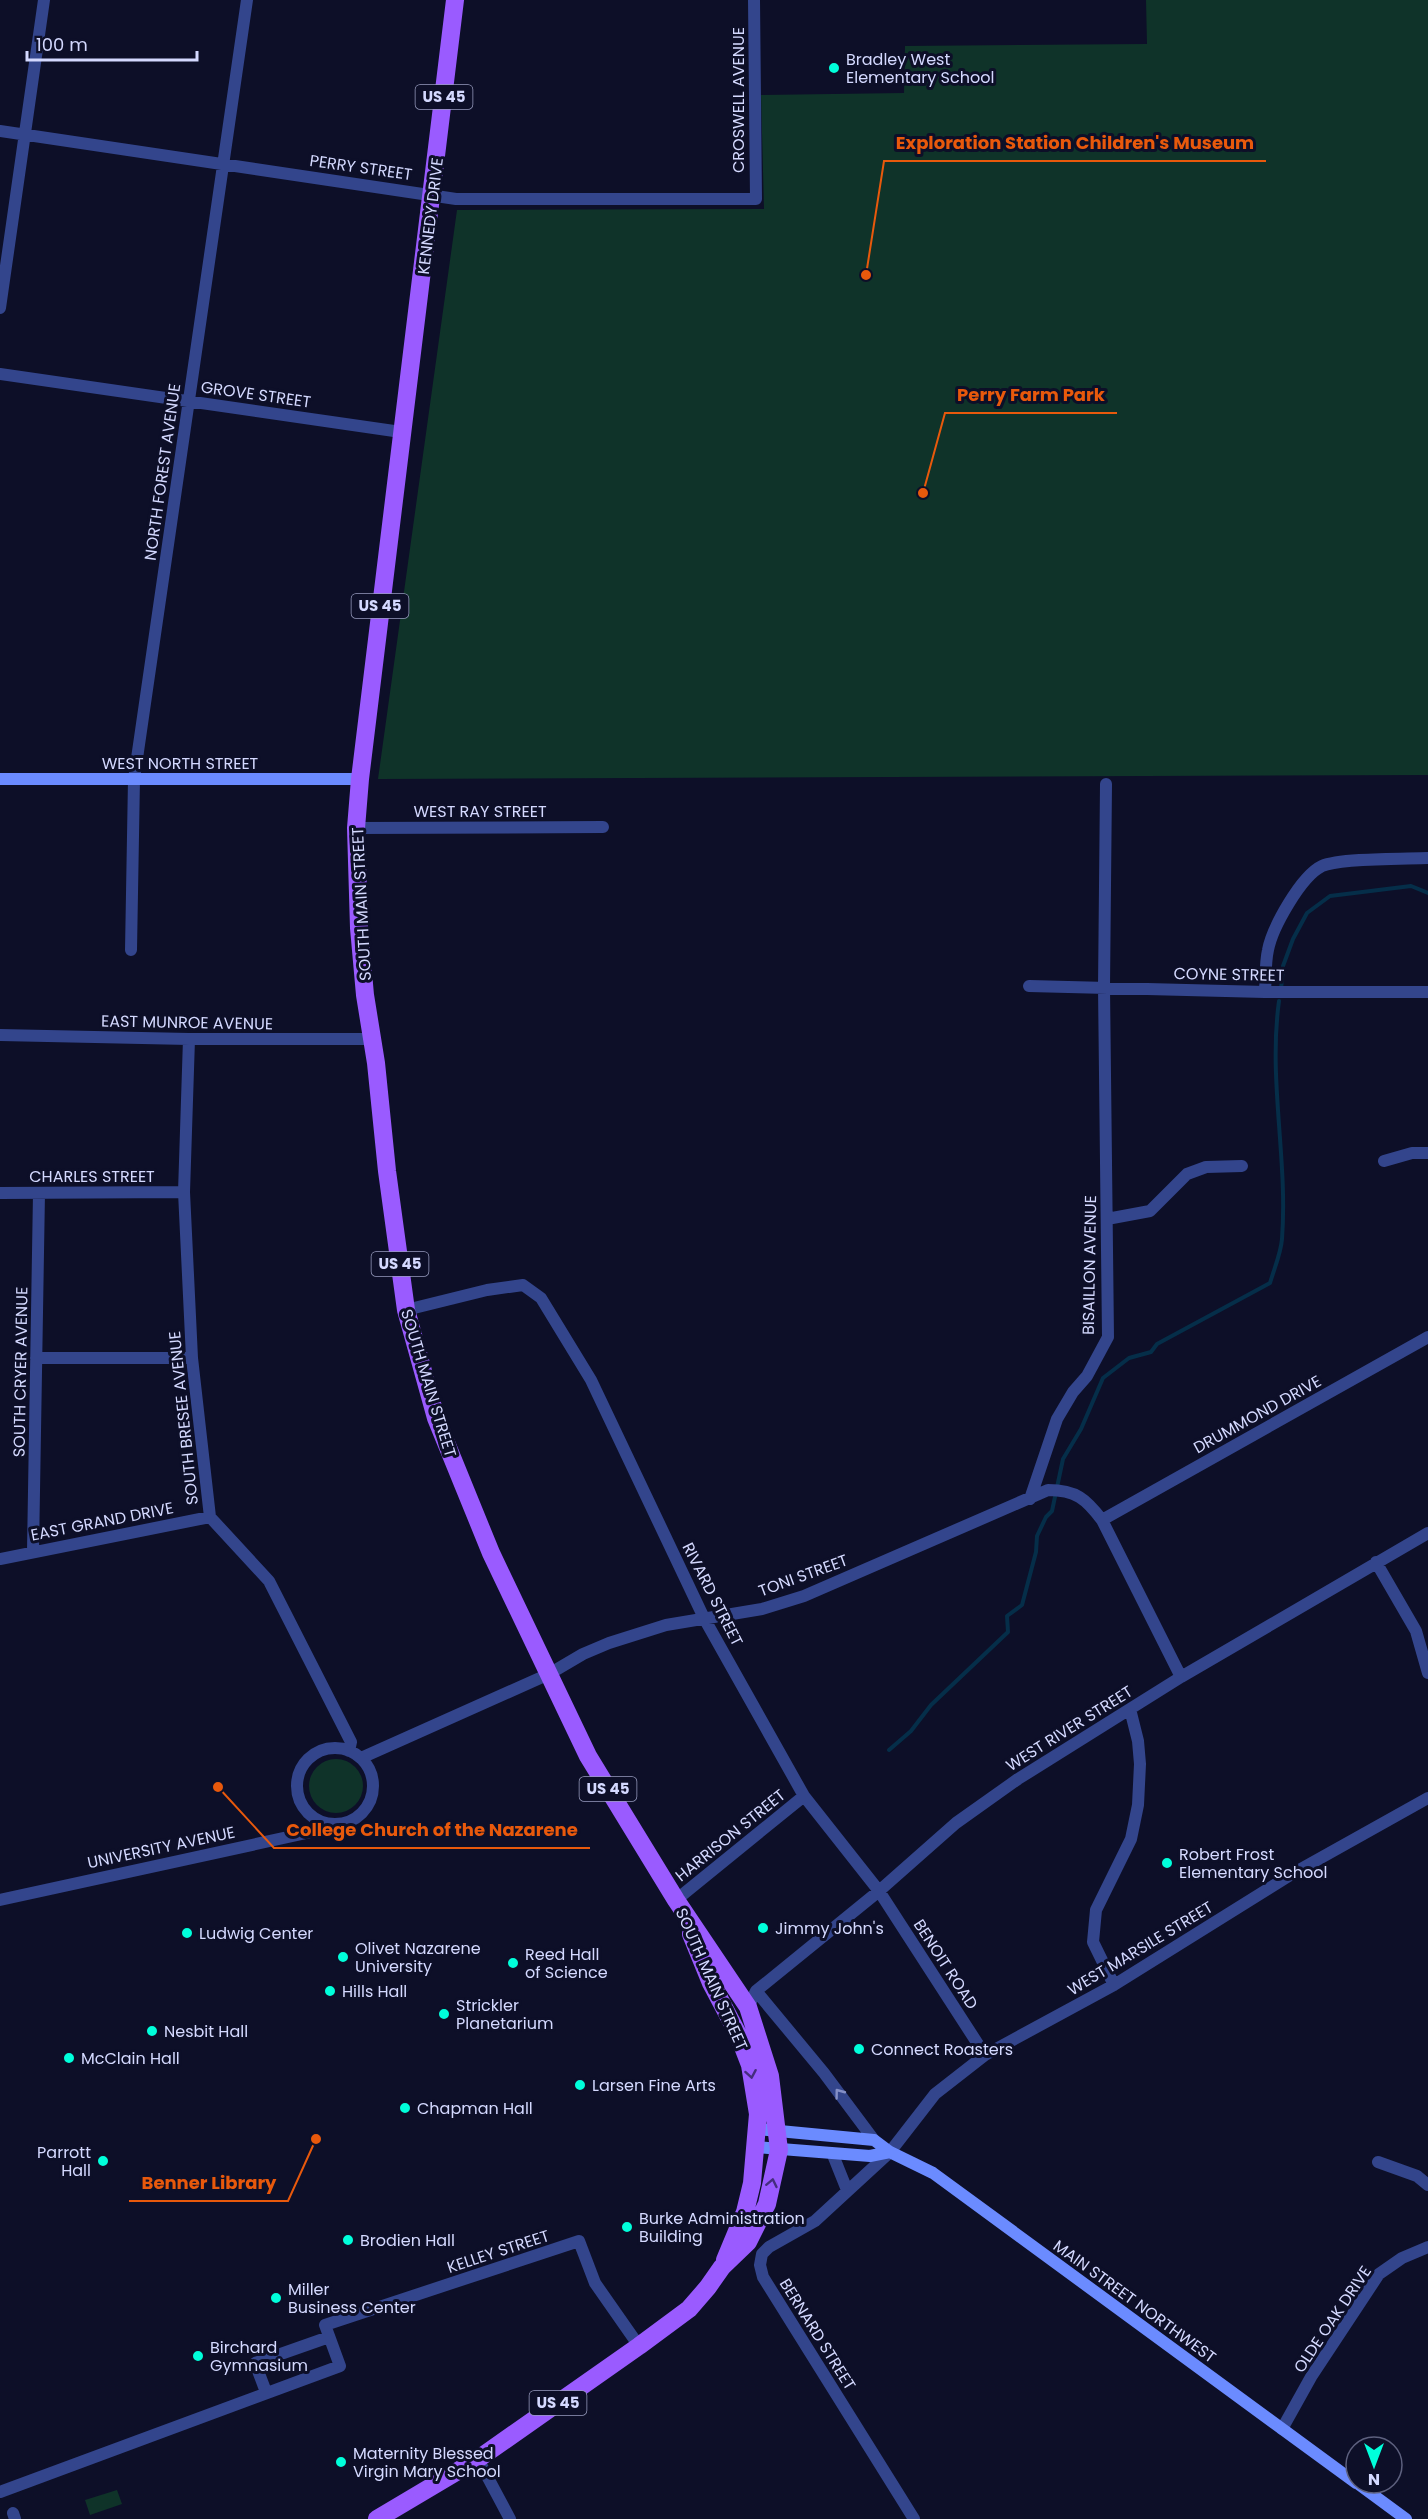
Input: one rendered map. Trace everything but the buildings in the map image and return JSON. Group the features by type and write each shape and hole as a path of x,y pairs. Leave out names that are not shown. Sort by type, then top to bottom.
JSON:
{"main road":[{"name":"KENNEDY DRIVE","path":"401,432 433,194 455,0"},
{"name":"US 45","path":"360,779 401,432"},
{"name":"WEST NORTH STREET","path":"0,779 360,779"},
{"name":"SOUTH MAIN STREET","path":"360,779 356,828 359,928 365,995 373,1039 406,1310 436,1418 464,1492 491,1553 588,1756 676,1900 735,1986 752,1999 770,2076 777,2131"},
{"name":"SOUTH MAIN STREET","path":"676,1900 711,1983 738,2034 750,2065 758,2114 757,2138"},
{"name":"US 45","path":"377,2519 478,2459 688,2309 723,2267 748,2242 767,2204 779,2150 777,2131"},
{"path":"757,2138 777,2131 874,2140"},
{"name":"US 45","path":"723,2267 745,2212 752,2183 757,2138"},
{"path":"757,2138 779,2150 870,2156 890,2152"},
{"name":"MAIN STREET NORTHWEST","path":"874,2140 890,2152 933,2173 1344,2474"},
{"name":"MAIN STREET NORTHWEST","path":"1373,2495 1406,2519"}],"street":[{"path":"0,308 44,0"},
{"name":"NORTH FOREST AVENUE","path":"131,950 134,779 247,0"},
{"name":"CROSWELL AVENUE","path":"754,0 756,199"},
{"name":"PERRY STREET","path":"0,131 456,199 756,199"},
{"name":"GROVE STREET","path":"0,374 401,432"},
{"name":"BISAILLON AVENUE","path":"1030,1499 1057,1419 1073,1392 1087,1376 1108,1337 1104,987 1106,784"},
{"name":"WEST RAY STREET","path":"356,828 603,826"},
{"path":"1265,992 1268,949 1281,919 1300,886 1322,866 1428,858"},
{"name":"COYNE STREET","path":"1029,986 1265,992 1428,992"},
{"name":"EAST MUNROE AVENUE","path":"0,1035 189,1039 373,1039"},
{"name":"SOUTH BRESEE AVENUE","path":"189,1039 184,1192 192,1358 210,1517 269,1581 351,1742 349,1751"},
{"path":"1384,1161 1412,1153 1428,1153"},
{"path":"1107,1219 1150,1211 1187,1174 1206,1167 1242,1166"},
{"name":"CHARLES STREET","path":"0,1193 184,1192"},
{"name":"SOUTH CRYER AVENUE","path":"33,1551 39,1193"},
{"name":"RIVARD STREET","path":"406,1310 487,1290 523,1285 541,1298 591,1380 704,1618 804,1796 879,1891"},
{"name":"DRUMMOND DRIVE","path":"1102,1520 1428,1337"},
{"path":"36,1358 192,1358"},
{"path":"1030,1499 1042,1491 1063,1490 1086,1500 1102,1520 1181,1677"},
{"name":"TONI STREET","path":"549,1674 583,1654 609,1643 666,1625 762,1609 804,1596 1030,1499"},
{"name":"EAST GRAND DRIVE","path":"0,1559 210,1517"},
{"name":"WEST RIVER STREET","path":"752,1999 956,1822 1017,1779 1181,1677 1428,1533"},
{"path":"1376,1562 1416,1631 1428,1673"},
{"path":"329,1824 317,1820 307,1812 300,1801 297,1789 298,1776 303,1764 312,1755 336,1748 349,1751 361,1758 549,1674"},
{"path":"1114,1984 1093,1942 1096,1910 1131,1839 1138,1804 1140,1764 1138,1741 1130,1709"},
{"name":"UNIVERSITY AVENUE","path":"0,1900 311,1832 329,1824 341,1824 353,1820 369,1803 373,1791 373,1779 369,1768 361,1758"},
{"name":"HARRISON STREET","path":"676,1900 804,1796"},
{"name":"WEST MARSILE STREET","path":"890,2152 935,2094 985,2055 1114,1984 1292,1874 1428,1798"},
{"name":"BENOIT ROAD","path":"879,1891 985,2055"},
{"name":"SOUTH MAIN STREET","path":"752,1999 824,2073 874,2140"},
{"name":"BERNARD STREET","path":"890,2152 814,2221 769,2247 762,2254 760,2265 763,2277 914,2519"},
{"path":"833,2155 847,2190"},
{"path":"1378,2162 1417,2176 1428,2185"},
{"name":"KELLEY STREET","path":"329,2337 325,2325 579,2241 595,2283 639,2346"},
{"name":"OLDE OAK DRIVE","path":"1282,2429 1311,2377 1379,2274 1402,2258 1428,2247"},
{"path":"0,2492 340,2366 329,2337 255,2363 266,2392"},
{"path":"478,2459 510,2519"}],"green space":[{"path":"1146,0 1428,0 1428,775 378,779 457,210 764,209 761,95 904,93 905,46 1147,44"},
{"path":"336,1759 346,1761 355,1767 361,1776 363,1786 361,1796 355,1805 346,1811 336,1813 326,1811 317,1805 311,1796 309,1786 311,1776 317,1767 326,1761"},
{"path":"117,2490 122,2504 90,2515 85,2500"}],"waterway":[{"path":"1281,990 1283,966 1293,939 1307,913 1330,896 1411,886 1428,893"},
{"path":"889,1750 911,1731 931,1705 1008,1632 1007,1616 1022,1605 1036,1552 1037,1536 1046,1517 1052,1511 1063,1459 1081,1429 1103,1378 1129,1358 1151,1352 1157,1344 1270,1283 1281,1244 1283,1209 1276,1060 1279,1001"}],"place":[{"name":"Bradley West Elementary School","path":"834,68"},
{"name":"Exploration Station Children's Museum","path":"866,275"},
{"name":"Perry Farm Park","path":"923,493"},
{"name":"College Church of the Nazarene","path":"218,1787"},
{"name":"Robert Frost Elementary School","path":"1167,1863"},
{"name":"Jimmy John's","path":"763,1928"},
{"name":"Ludwig Center","path":"187,1933"},
{"name":"Olivet Nazarene University","path":"343,1957"},
{"name":"Reed Hall of Science","path":"513,1963"},
{"name":"Hills Hall","path":"330,1991"},
{"name":"Strickler Planetarium","path":"444,2014"},
{"name":"Nesbit Hall","path":"152,2031"},
{"name":"Connect Roasters","path":"859,2049"},
{"name":"McClain Hall","path":"69,2058"},
{"name":"Larsen Fine Arts","path":"580,2085"},
{"name":"Chapman Hall","path":"405,2108"},
{"name":"Benner Library","path":"316,2139"},
{"name":"Parrott Hall","path":"103,2161"},
{"name":"Burke Administration Building","path":"627,2227"},
{"name":"Brodien Hall","path":"348,2240"},
{"name":"Miller Business Center","path":"276,2298"},
{"name":"Birchard Gymnasium","path":"198,2356"},
{"name":"Maternity Blessed Virgin Mary School","path":"341,2462"}]}
